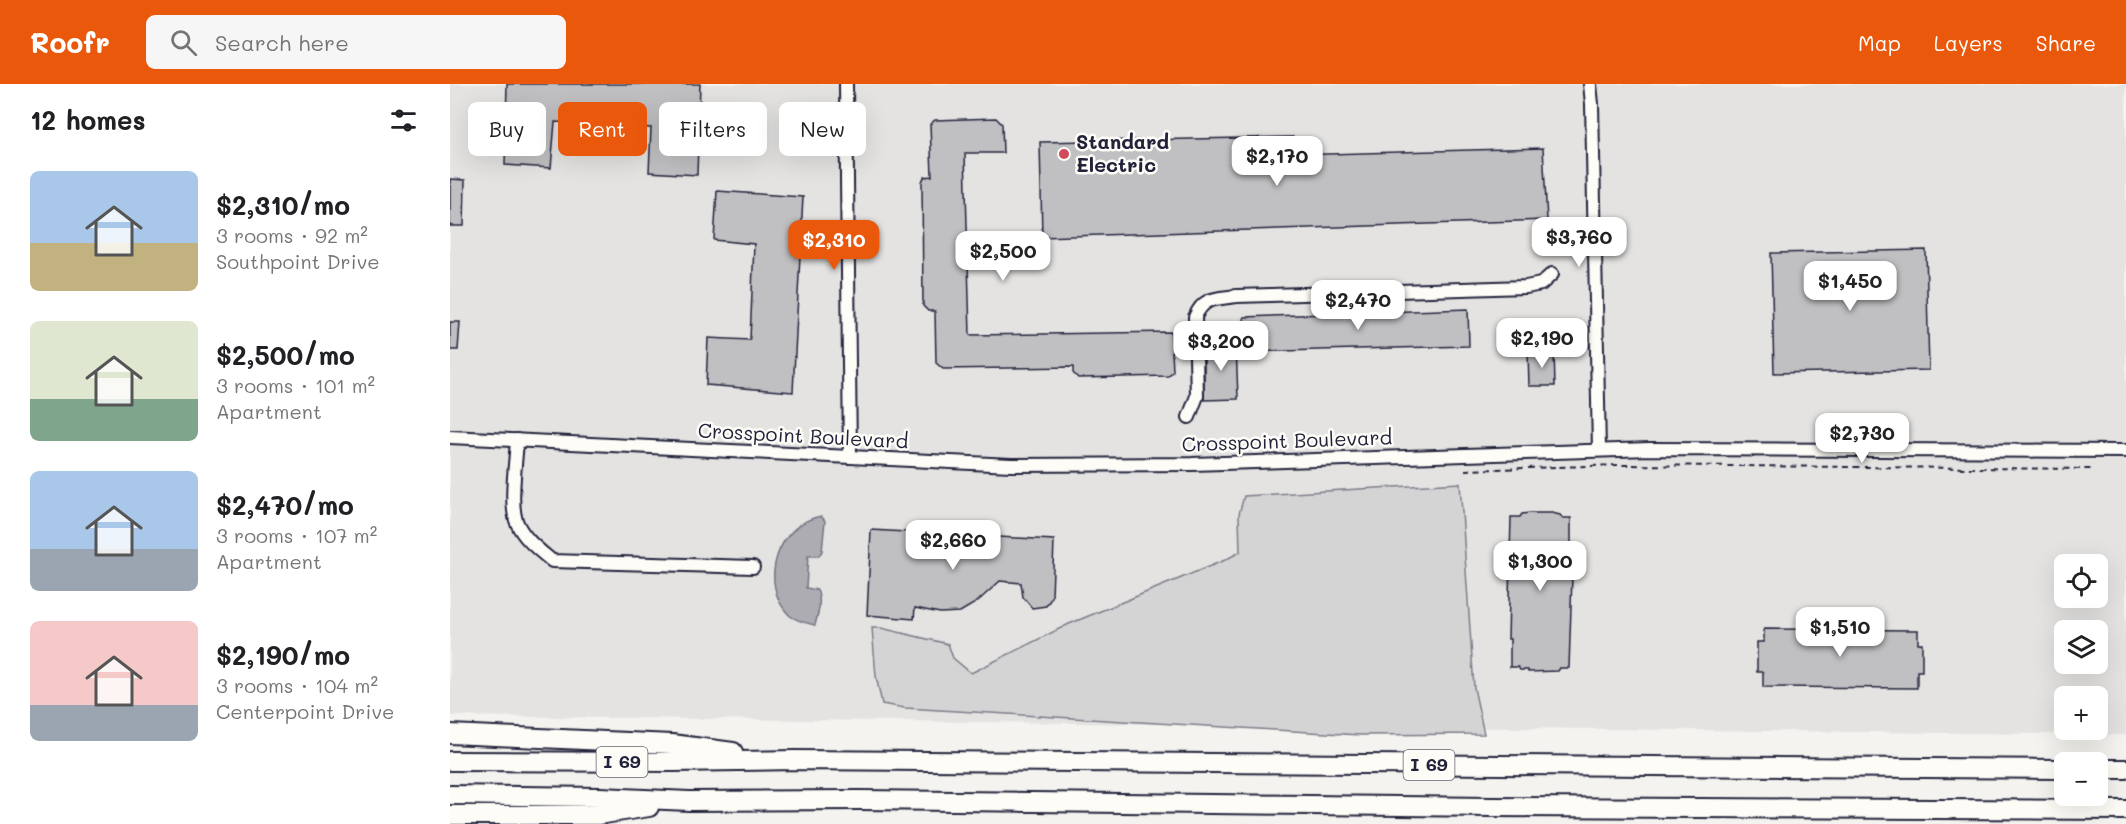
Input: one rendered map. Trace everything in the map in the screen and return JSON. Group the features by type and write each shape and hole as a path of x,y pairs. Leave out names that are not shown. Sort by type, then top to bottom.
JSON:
{"highway":[{"path":"450,734 672,744 794,760"},
{"name":"I 69","path":"450,761 794,760 2054,770"},
{"path":"2108,769 2126,769"},
{"name":"I 69","path":"450,795 689,801 860,800 1504,807 2126,810"},
{"path":"450,815 598,814 689,801"}],"street":[{"path":"846,84 850,457"},
{"path":"1590,84 1599,450"},
{"path":"1189,417 1197,396 1195,317 1200,305 1209,300 1237,296 1526,286 1541,284 1552,274"},
{"name":"Crosspoint Boulevard","path":"450,437 1011,465 1186,465 1599,450 2126,451"},
{"path":"517,440 514,501 517,523 532,545 552,561 753,567"}],"path":[{"path":"1465,470 1620,465 2093,469"}],"shaded area":[{"path":"450,84 2126,84 2126,735 2108,735 2108,686 2054,686 2054,734 450,716"},
{"path":"1460,483 1474,688 1484,734 1360,735 905,708 882,704 876,676 872,628 881,628 948,644 953,658 971,673 1069,624 1240,552 1239,514 1244,496"},
{"path":"821,516 825,521 822,551 819,556 808,556 806,588 817,590 818,594 819,607 815,625 789,615 780,602 775,587 774,572 783,542 793,530 806,521"}],"building":[{"path":"507,84 700,84 699,102 659,102 659,156 698,156 697,175 649,172 651,128 647,128 647,102 558,102 558,122 555,122 551,168 505,165 505,156 546,156 546,102 507,102"},
{"path":"996,118 1002,124 1003,153 965,153 970,335 1171,332 1173,371 1168,376 1078,378 1073,373 1073,367 943,369 936,363 935,311 928,311 923,306 922,182 924,177 932,176 930,124 935,120"},
{"path":"1293,137 1292,155 1543,148 1547,220 1042,237 1040,142"},
{"path":"450,179 465,180 464,226 450,226"},
{"path":"717,191 803,197 793,392 706,385 708,338 750,340 754,244 714,240"},
{"path":"1926,250 1929,370 1774,373 1771,253"},
{"path":"1468,309 1469,346 1246,352 1244,317"},
{"path":"450,322 460,322 458,350 450,350"},
{"path":"1236,343 1238,399 1204,400 1204,344"},
{"path":"1554,351 1555,386 1529,386 1528,352"},
{"path":"1552,513 1563,518 1571,518 1571,546 1573,546 1569,668 1560,668 1558,671 1528,672 1518,667 1510,667 1510,639 1508,639 1511,517 1520,517 1522,514"},
{"path":"871,530 1054,540 1052,597 1046,606 1032,608 1023,597 1021,583 1000,581 977,602 960,612 940,613 915,608 914,619 867,615"},
{"path":"1764,629 1918,630 1918,643 1922,643 1922,671 1917,671 1917,688 1763,687 1763,672 1757,672 1757,642 1764,642"}],"place":[{"name":"Standard Electric","path":"1064,154"}]}
